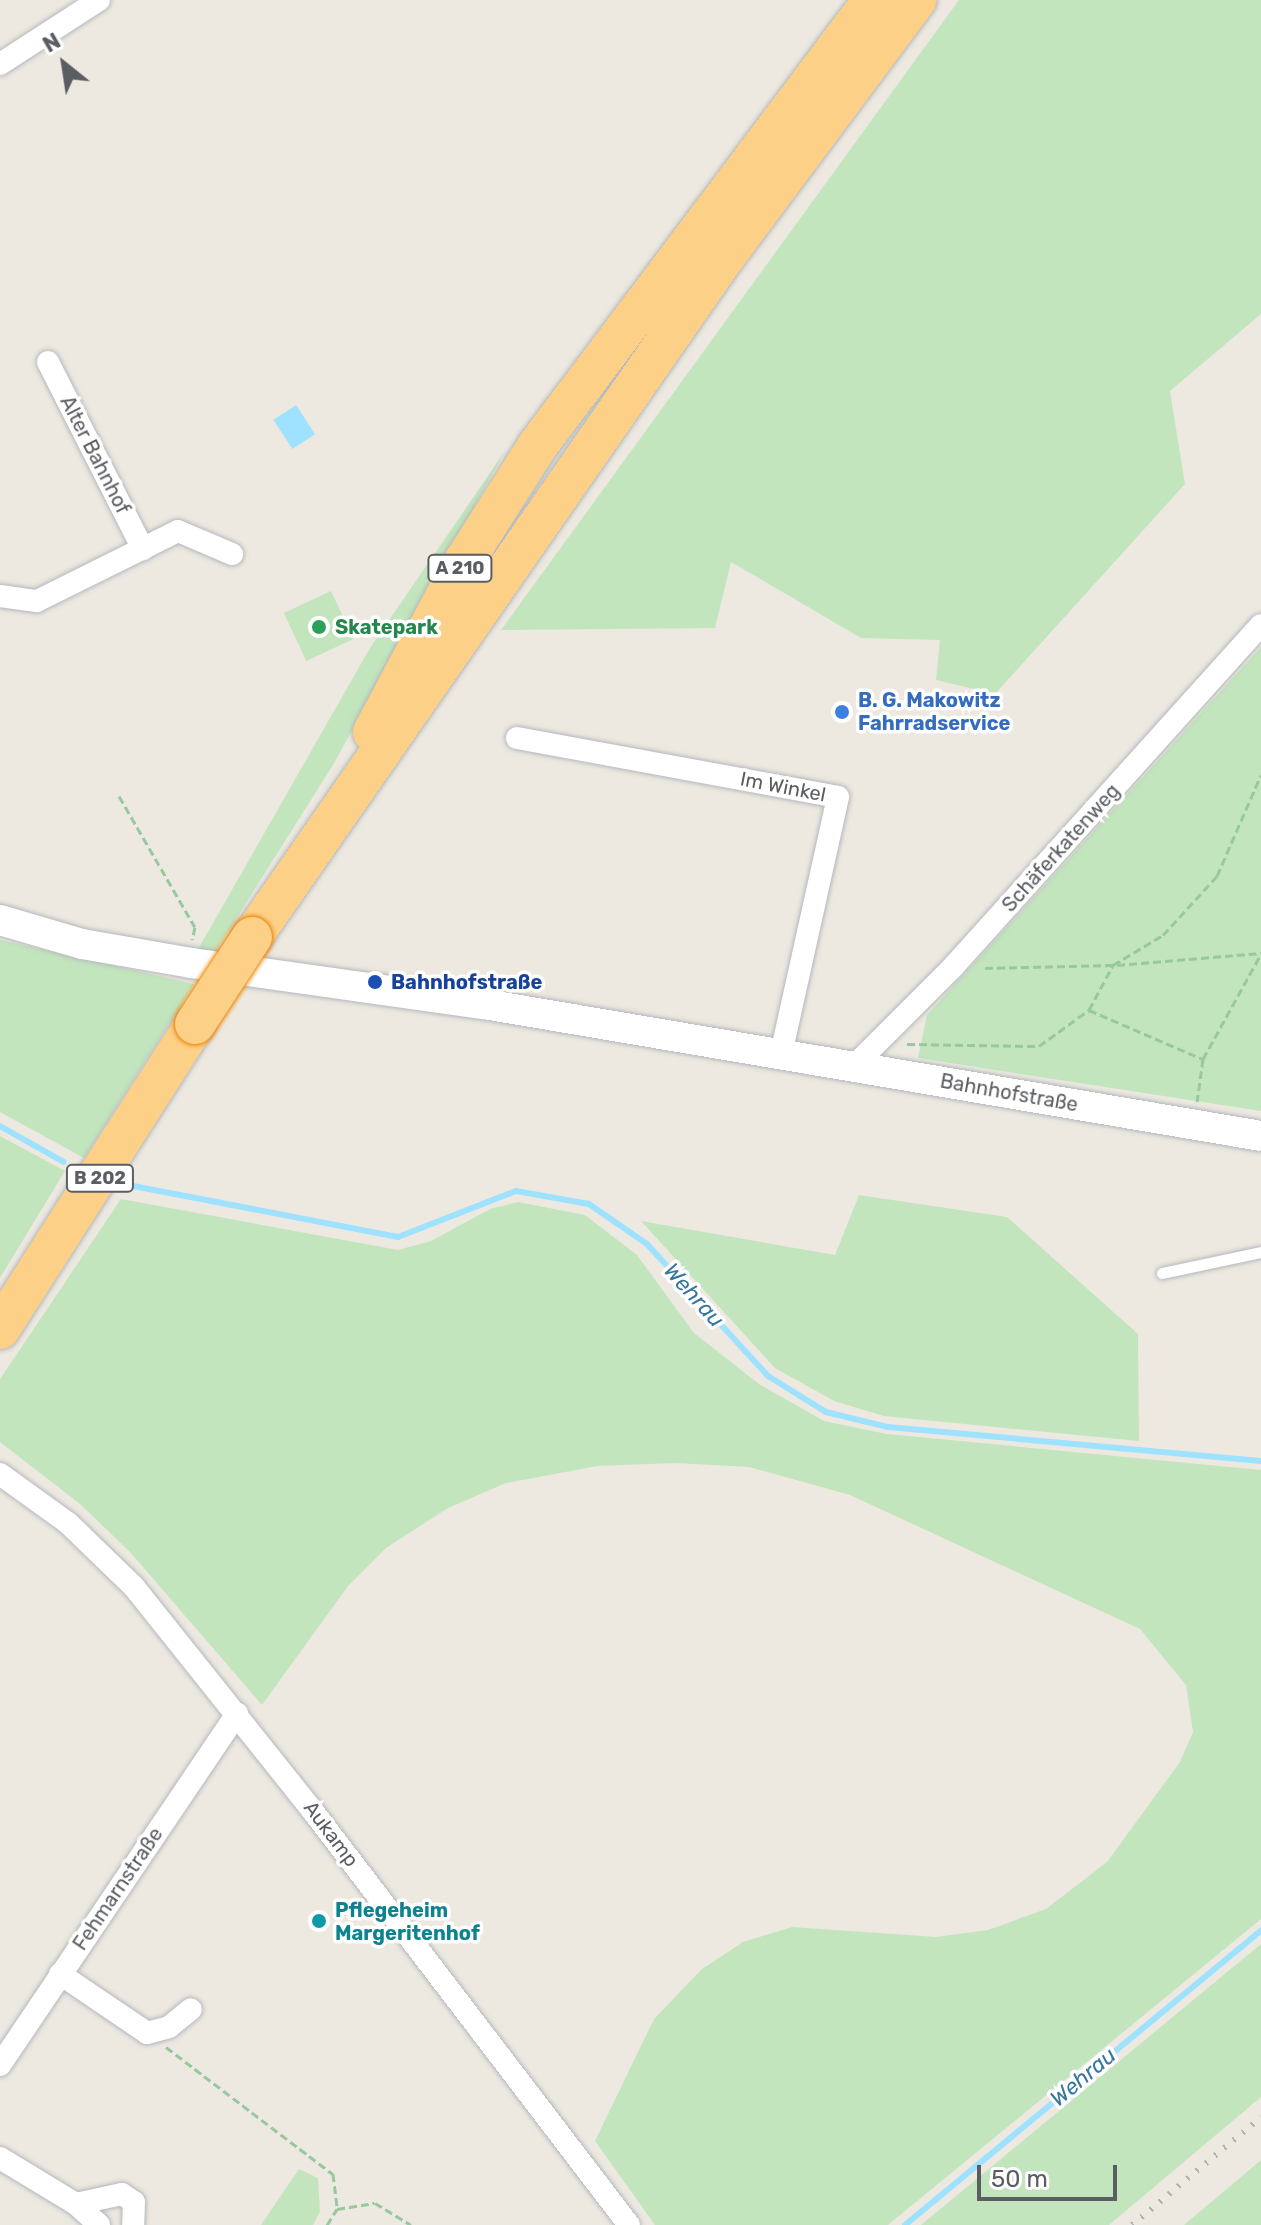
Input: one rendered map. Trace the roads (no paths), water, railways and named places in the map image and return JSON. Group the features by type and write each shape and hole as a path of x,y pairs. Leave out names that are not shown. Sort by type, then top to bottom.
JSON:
{"highway":[{"name":"A 210","path":"332,818 402,673 465,560 538,445 873,0"},
{"name":"A 210","path":"332,818 724,258 916,0"},
{"name":"B 202","path":"0,1329 195,1024 332,818"}],"main road":[{"name":"Bahnhofstraße","path":"0,920 82,944 191,963 855,1065 1261,1136"}],"street":[{"path":"0,64 99,0"},
{"name":"Alter Bahnhof","path":"48,362 143,549"},
{"path":"0,596 37,601 178,531 232,554"},
{"name":"Schäferkatenweg","path":"855,1065 953,967 1261,625"},
{"name":"Im Winkel","path":"517,738 838,797 781,1054"},
{"name":"Aukamp","path":"0,1474 68,1523 134,1587 237,1713 629,2225"},
{"name":"Fehmarnstraße","path":"0,2065 237,1713"},
{"path":"60,1974 147,2033 169,2027 191,2009"},
{"path":"0,2158 76,2204 99,2225"},
{"path":"76,2204 122,2194 134,2202 133,2225"}],"lane":[{"path":"1162,1273 1261,1252"}],"water":[{"path":"296,405 315,434 292,449 273,420"}],"waterway":[{"name":"Wehrau","path":"0,1126 64,1162"},
{"name":"Wehrau","path":"128,1185 398,1237 516,1191 589,1204 647,1244 768,1376 826,1412 888,1427 1261,1461"},
{"name":"Wehrau","path":"905,2225 1261,1930"}],"railway":[{"path":"1132,2225 1261,2117"}],"place":[{"name":"Skatepark","path":"319,627"},
{"name":"B. G. Makowitz Fahrradservice","path":"842,712"},
{"name":"Bahnhofstraße","path":"375,982"},
{"name":"Pflegeheim Margeritenhof","path":"319,1921"}]}
